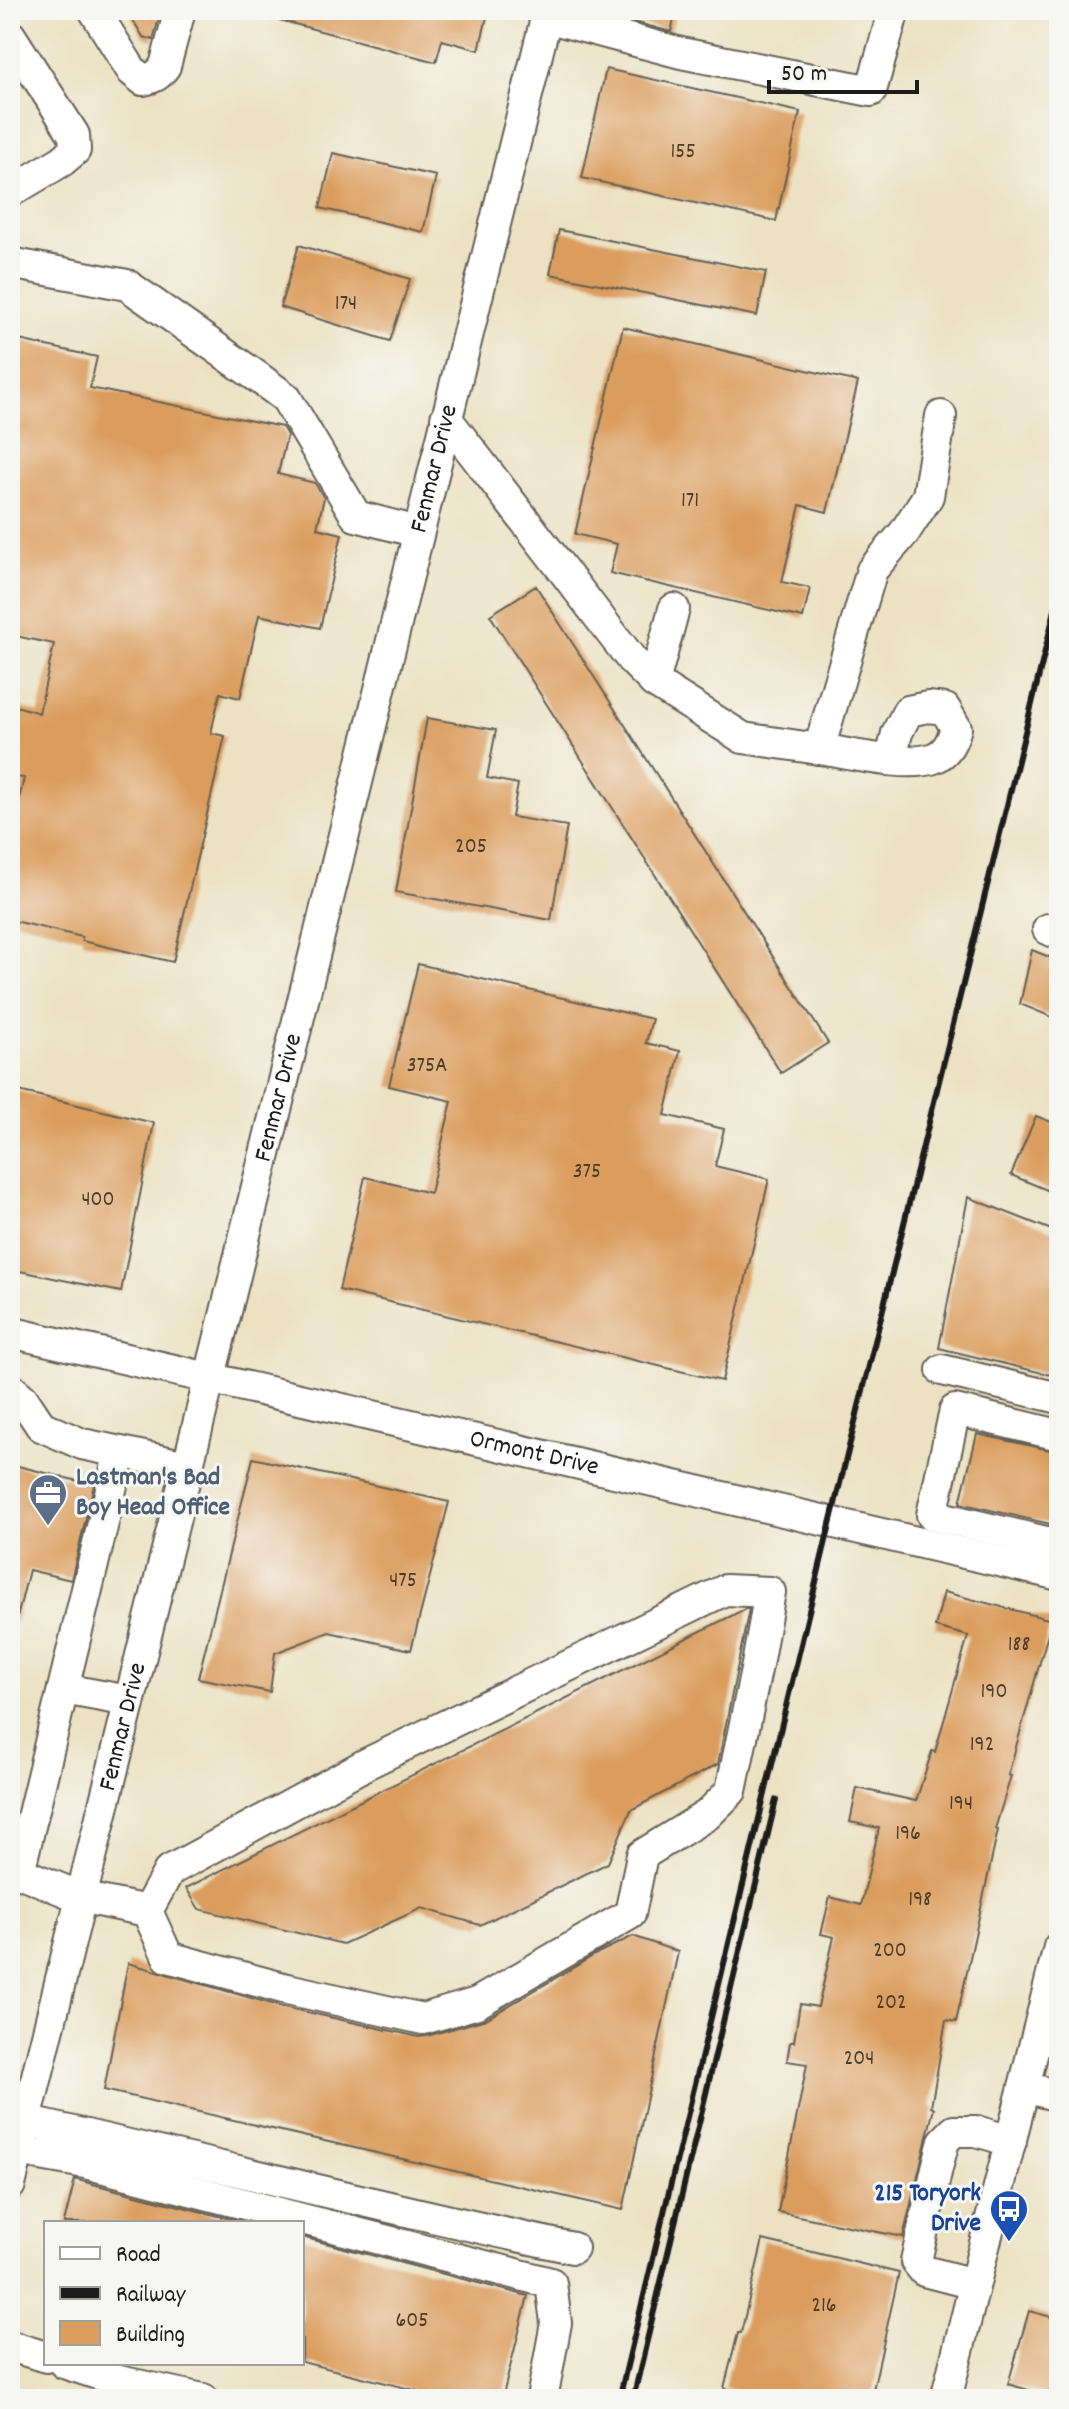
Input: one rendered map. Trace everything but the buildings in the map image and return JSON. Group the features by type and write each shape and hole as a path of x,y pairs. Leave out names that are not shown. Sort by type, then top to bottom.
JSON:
{"street":[{"path":"94,10 132,71 143,80 161,74 180,10"},
{"path":"547,14 681,53 871,91 894,10"},
{"name":"Fenmar Drive","path":"10,2185 547,14"},
{"path":"10,35 74,135 75,150 10,192"},
{"path":"10,263 127,285 286,398 356,516 418,532"},
{"path":"819,749 872,570 904,533 928,496 941,416"},
{"path":"446,418 632,660 654,682 743,738 891,759"},
{"path":"654,682 674,609"},
{"name":"Ormont Drive","path":"10,1332 1059,1575"},
{"path":"942,1370 1059,1398"},
{"path":"10,1388 23,1399 41,1426 82,1444 187,1466"},
{"path":"1059,1435 955,1410 932,1515 1059,1545"},
{"path":"120,1452 63,1689 15,1869 80,1897 147,1911"},
{"path":"725,1590 770,1592 731,1791 707,1815 642,1855 630,1914 477,2003 423,2019 283,1988 168,1957 147,1911 169,1871 368,1763 725,1590"},
{"path":"63,1689 129,1701"},
{"path":"946,2399 1024,2087 1050,2020 1059,1947"},
{"path":"1024,2087 1059,2096"},
{"path":"25,2121 440,2221 573,2248"},
{"path":"974,2284 924,2271 916,2261 937,2168 944,2141 954,2131 976,2131 1011,2141"},
{"path":"18,2151 85,2163 551,2283 556,2323 542,2399"},
{"path":"10,2346 44,2356"},
{"path":"70,2365 119,2381 203,2399"}],"railway":[{"path":"619,2399 1059,594"},
{"path":"633,2399 776,1800"}],"place":[{"name":"Lastman's Bad Boy Head Office","path":"48,1527"},
{"name":"215 Toryork Drive","path":"1009,2243"}]}
